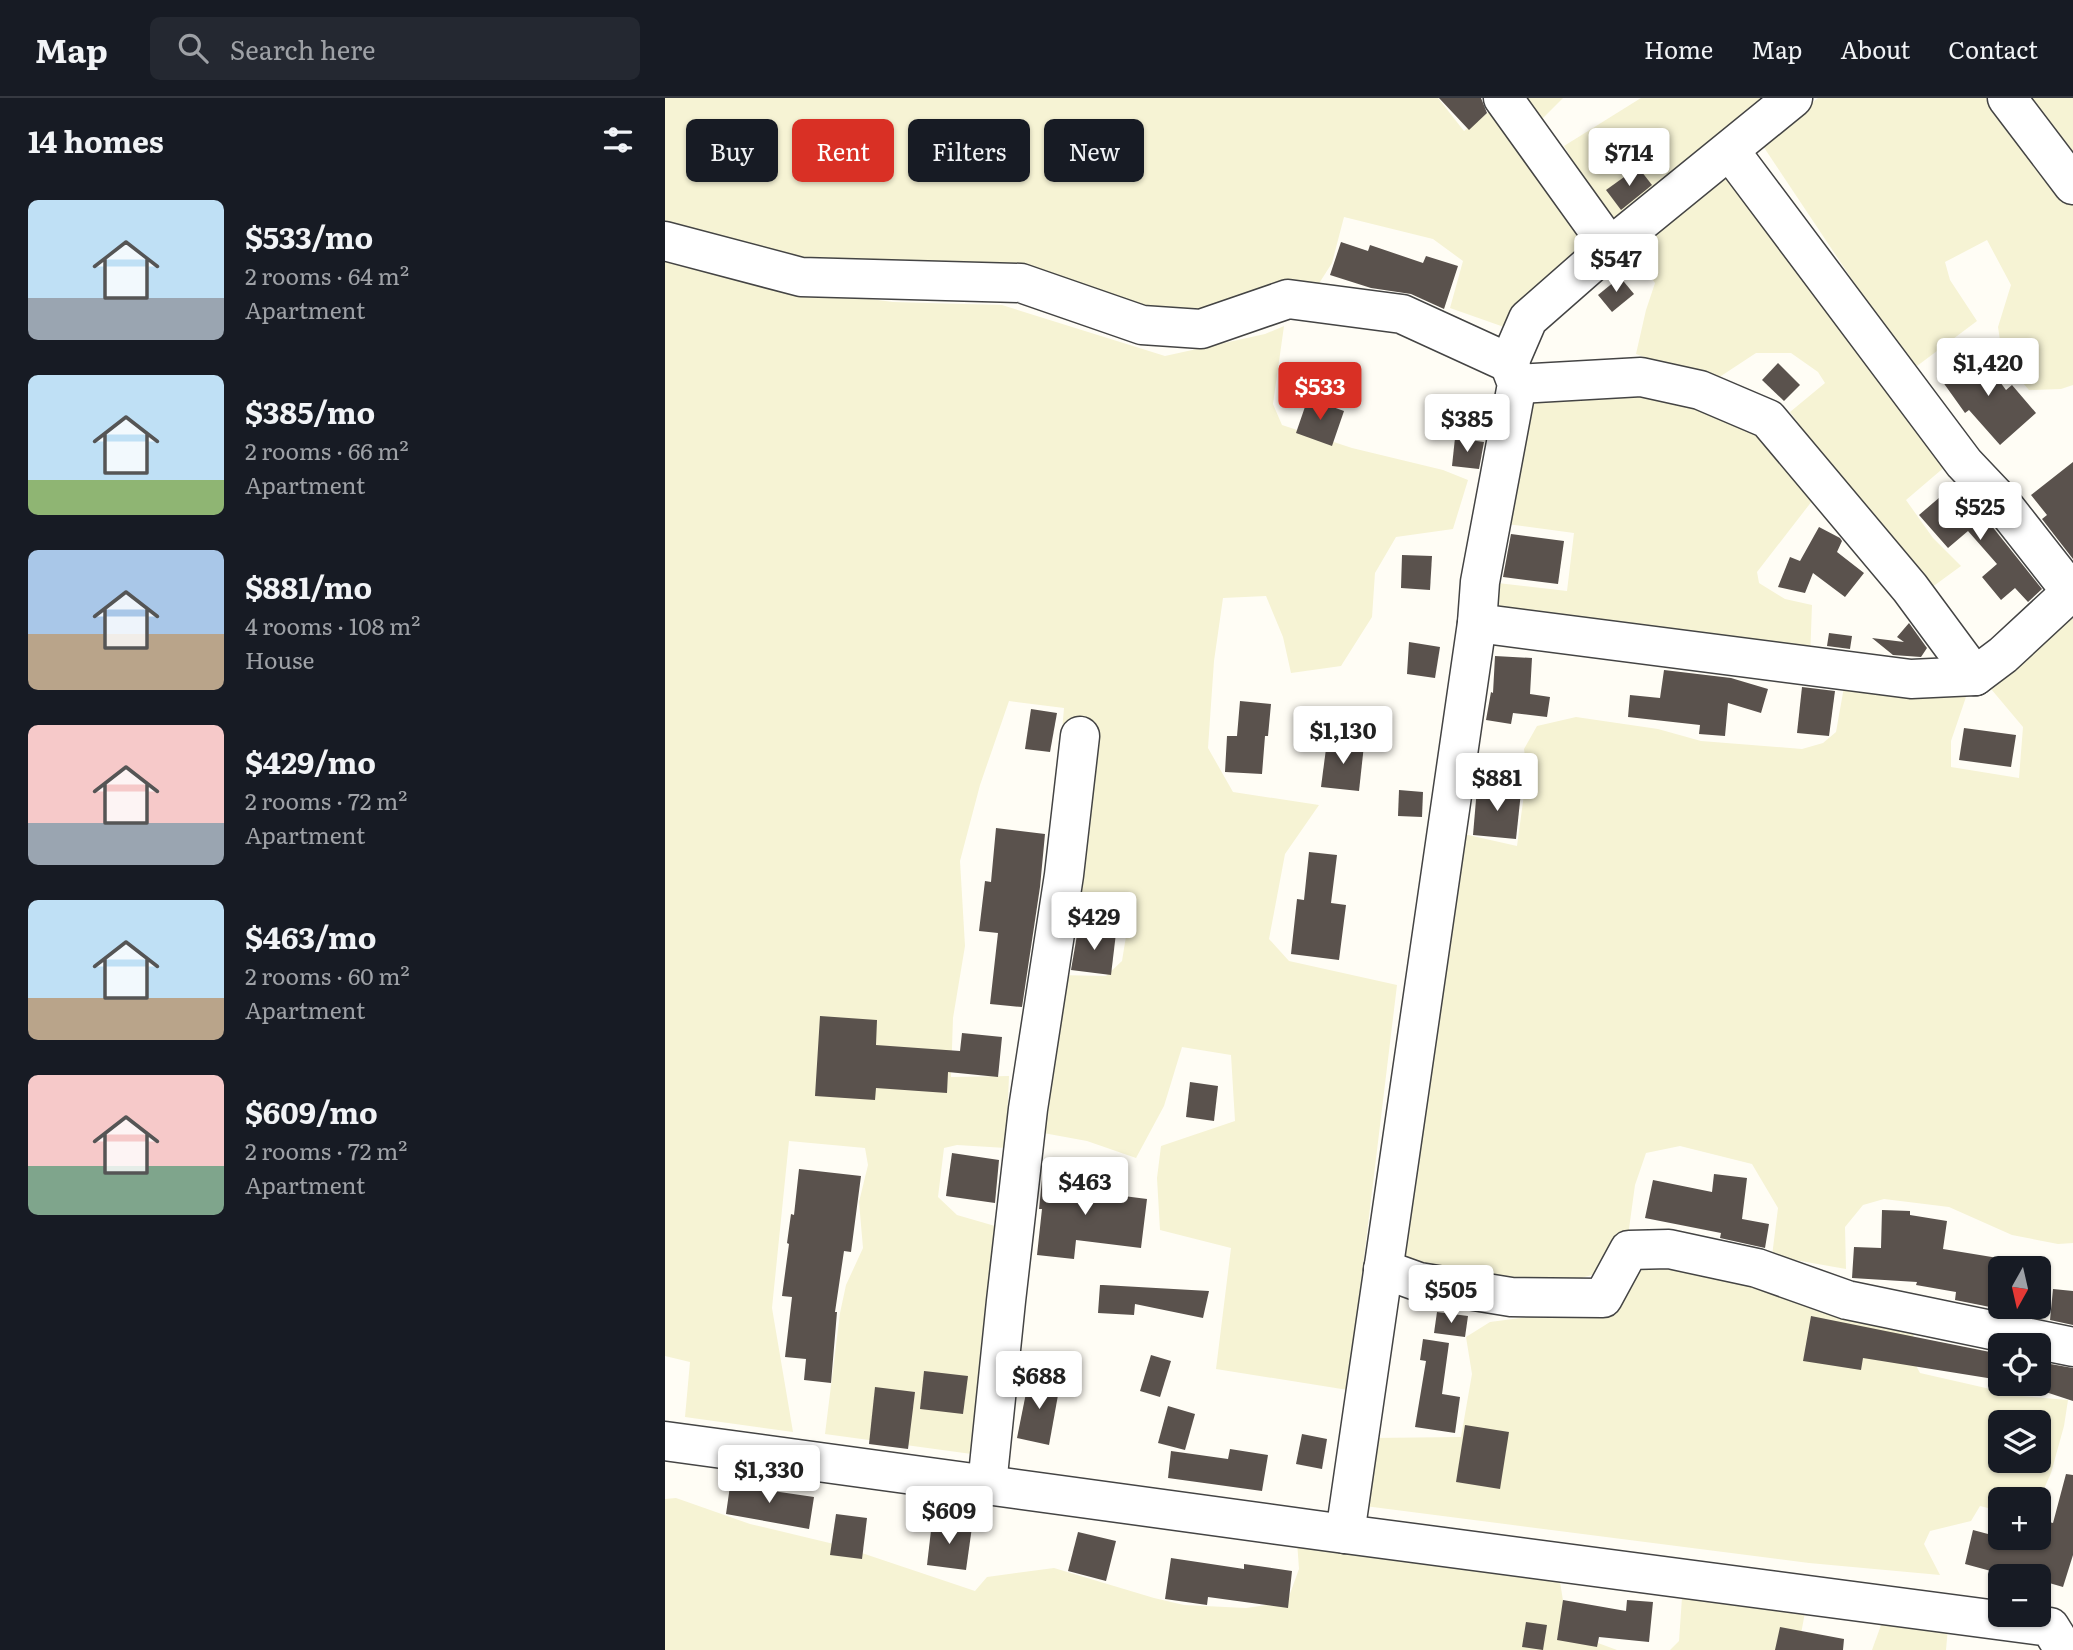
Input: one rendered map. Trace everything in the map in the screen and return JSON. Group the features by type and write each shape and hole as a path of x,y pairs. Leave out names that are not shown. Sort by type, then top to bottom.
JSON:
{"street":[{"path":"1503,98 1610,247"},
{"path":"1345,1534 1481,582 1513,373 1528,319 1610,247 1793,98"},
{"path":"2007,98 2073,185"},
{"path":"1477,623 1910,679 1975,676 2003,655 2072,593 2000,501 1964,463 1730,151"},
{"path":"665,241 801,277 1021,283 1142,325 1202,329 1288,299 1402,314 1513,373 1641,377 1700,390 1768,419 1910,588 1975,676"},
{"path":"987,1485 1028,1109 1063,875 1080,736"},
{"path":"1383,1269 1419,1282 1511,1297 1603,1298 1629,1250 1669,1249 1757,1268 1846,1300 2073,1348"},
{"path":"665,1441 2050,1627 2066,1637"}],"shaded area":[{"path":"665,98 1438,98 1464,131 1494,108 1596,248 1504,327 1450,308 1463,261 1433,239 1344,217 1332,263 1318,285 1191,314 803,262 665,228"},
{"path":"1521,98 1563,98 1540,121"},
{"path":"1641,98 1777,98 1615,232 1564,146"},
{"path":"1818,98 2073,98 2073,385 2061,389 2029,390 2003,361 1998,327 2011,285 1987,240 1945,262 1950,280 1977,321 1917,366 1899,350 1761,143"},
{"path":"1725,169 1954,459 1906,500 1933,538 1961,566 1924,593 1790,412 1825,383 1818,372 1791,353 1756,353 1721,376 1694,376 1636,354 1655,283 1625,242"},
{"path":"665,254 763,285 893,302 1002,305 1165,356 1265,334 1284,326 1273,404 1282,425 1352,448 1443,470 1468,480 1453,529 1396,537 1375,573 1372,617 1341,666 1291,673 1283,637 1266,596 1223,598 1214,661 1208,748 1233,792 1319,805 1285,854 1269,939 1289,961 1397,985 1348,1390 1216,1369 1231,1248 1160,1230 1157,1178 1161,1146 1235,1121 1231,1055 1182,1047 1164,1106 1136,1158 1087,1141 1016,1128 1057,975 1106,976 1122,961 1128,924 1116,902 1048,895 1064,708 1009,701 980,785 960,861 965,946 953,1018 951,1077 1009,1076 1006,1148 957,1145 944,1148 938,1197 957,1215 995,1226 979,1455 825,1434 840,1313 846,1285 863,1248 859,1202 868,1165 865,1148 789,1141 772,1308 793,1432 685,1417 690,1362 665,1356"},
{"path":"1569,374 1732,418 1774,446 1819,492 1757,572 1759,583 1785,599 1812,605 1810,659 1474,611 1480,581 1567,591 1574,533 1507,524 1521,375"},
{"path":"2073,613 2073,1243 2058,1244 2012,1235 1949,1207 1884,1199 1863,1205 1845,1227 1846,1269 1772,1256 1778,1208 1752,1164 1680,1146 1646,1153 1635,1185 1628,1236 1596,1274 1546,1287 1416,1269 1398,1246 1446,830 1517,846 1527,772 1524,749 1537,726 1576,717 1658,729 1701,741 1802,749 1823,743 1836,732 1844,687 1923,691 1966,697 1951,741 1951,767 2019,778 2023,727 1986,683"},
{"path":"1646,1257 1914,1311 1913,1360 1920,1373 1988,1388 1988,1396 2068,1400 2064,1426 2051,1473 2045,1487 1988,1487 1988,1508 1980,1506 1971,1521 1930,1531 1924,1544 1940,1575 1809,1563 1357,1505 1371,1438 1461,1437 1472,1374 1466,1337 1490,1322 1597,1308"},
{"path":"676,1498 750,1524 838,1545 975,1591 987,1577 1054,1568 1184,1605 1246,1608 1287,1602 1299,1569 1296,1527 1557,1563 1568,1632 1617,1650 665,1650 665,1499"},
{"path":"1683,1583 1806,1607 1798,1650 1670,1650 1679,1641"},
{"path":"1884,1617 1948,1627 1946,1650 1872,1650"}],"building":[{"path":"1439,98 1481,98 1487,113 1469,130"},
{"path":"1638,167 1652,185 1621,210 1606,190"},
{"path":"1341,242 1368,251 1370,245 1423,263 1426,256 1458,266 1444,309 1411,294 1371,288 1330,275"},
{"path":"1620,277 1634,294 1612,312 1598,295"},
{"path":"1977,351 2006,390 2012,385 2036,413 2000,445 1969,410 1965,413 1940,378"},
{"path":"1778,363 1800,385 1784,401 1762,380"},
{"path":"1308,398 1344,411 1332,446 1296,433"},
{"path":"1455,438 1484,442 1479,469 1452,466"},
{"path":"2073,462 2073,559 2042,519 2047,515 2031,495"},
{"path":"1954,485 1983,515 2042,589 2028,602 2015,588 2001,600 1982,577 1997,564 1968,531 1948,548 1919,515"},
{"path":"1819,527 1840,538 1842,541 1837,552 1864,573 1845,597 1813,573 1805,593 1778,587 1790,557 1800,561"},
{"path":"1511,534 1564,541 1558,584 1503,577"},
{"path":"1402,555 1432,556 1430,590 1401,588"},
{"path":"1909,623 1927,648 1921,657 1893,655 1872,638 1904,642 1897,637"},
{"path":"1829,633 1852,636 1850,649 1827,646"},
{"path":"1409,642 1440,647 1435,678 1407,674"},
{"path":"1495,656 1532,658 1530,694 1550,697 1547,717 1513,713 1511,724 1486,720 1491,692 1493,693"},
{"path":"1664,670 1731,678 1768,689 1761,713 1728,703 1725,736 1699,734 1700,725 1628,717 1630,695 1660,698"},
{"path":"1802,687 1835,691 1829,736 1797,733"},
{"path":"1240,701 1271,704 1262,774 1225,772 1227,736 1237,736"},
{"path":"1031,709 1057,713 1050,752 1025,749"},
{"path":"1964,728 2016,735 2011,767 1959,760"},
{"path":"1327,741 1364,745 1359,791 1321,787"},
{"path":"1477,788 1521,792 1516,839 1473,835"},
{"path":"1399,790 1423,792 1422,817 1398,816"},
{"path":"996,828 1045,834 1022,1007 990,1004 998,933 979,931 985,881 991,882"},
{"path":"1309,852 1337,855 1331,903 1346,905 1339,960 1291,954 1297,899 1304,900"},
{"path":"1078,929 1116,933 1111,975 1071,970"},
{"path":"820,1016 877,1020 876,1045 960,1051 962,1033 1002,1037 998,1077 948,1072 947,1093 876,1088 875,1100 815,1096"},
{"path":"1190,1082 1218,1086 1214,1121 1186,1117"},
{"path":"952,1153 999,1160 995,1203 946,1196"},
{"path":"799,1169 861,1176 851,1252 844,1251 835,1312 831,1383 804,1380 806,1359 785,1357 792,1297 782,1296"},
{"path":"1043,1170 1078,1172 1077,1190 1147,1199 1141,1248 1076,1240 1074,1259 1037,1255"},
{"path":"1714,1174 1747,1178 1742,1219 1769,1224 1765,1248 1720,1238 1721,1233 1645,1218 1653,1180 1712,1192"},
{"path":"1882,1210 1910,1211 1910,1215 1947,1221 1943,1249 1988,1256 1988,1307 1955,1300 1956,1292 1916,1285 1917,1282 1852,1278 1854,1247 1881,1248"},
{"path":"1100,1285 1209,1291 1203,1318 1135,1304 1134,1315 1098,1313"},
{"path":"2053,1289 2073,1291 2073,1325 2050,1320"},
{"path":"1437,1312 1468,1316 1465,1337 1434,1333"},
{"path":"1811,1316 1988,1352 1988,1378 1863,1358 1861,1370 1803,1361"},
{"path":"1423,1339 1449,1343 1442,1394 1460,1397 1455,1433 1415,1427 1426,1361 1420,1360"},
{"path":"1151,1355 1171,1361 1160,1397 1140,1391"},
{"path":"2051,1364 2073,1368 2073,1401 2051,1394"},
{"path":"924,1371 968,1376 963,1414 920,1409"},
{"path":"1029,1378 1060,1384 1049,1445 1017,1438"},
{"path":"875,1387 915,1392 908,1449 869,1444"},
{"path":"1168,1406 1195,1414 1185,1450 1158,1443"},
{"path":"1465,1425 1509,1432 1500,1489 1456,1482"},
{"path":"1302,1434 1327,1439 1322,1469 1296,1464"},
{"path":"1230,1449 1268,1455 1262,1491 1168,1478 1171,1451 1228,1459"},
{"path":"2066,1474 2073,1475 2073,1555 2063,1587 2051,1584 2051,1564 1988,1564 1988,1570 1965,1564 1973,1530 1988,1534 1988,1550 2051,1550 2053,1523"},
{"path":"731,1479 767,1484 766,1490 814,1497 809,1529 726,1514"},
{"path":"836,1514 867,1518 862,1559 830,1555"},
{"path":"932,1522 972,1527 966,1570 927,1565"},
{"path":"1078,1532 1116,1541 1106,1581 1068,1571"},
{"path":"1171,1558 1244,1569 1244,1564 1292,1571 1288,1608 1208,1597 1207,1605 1165,1599"},
{"path":"1563,1600 1626,1611 1627,1600 1653,1602 1649,1642 1599,1637 1597,1647 1557,1640"},
{"path":"1526,1622 1547,1625 1543,1650 1522,1647"},
{"path":"1780,1627 1844,1639 1843,1650 1775,1650"}]}
